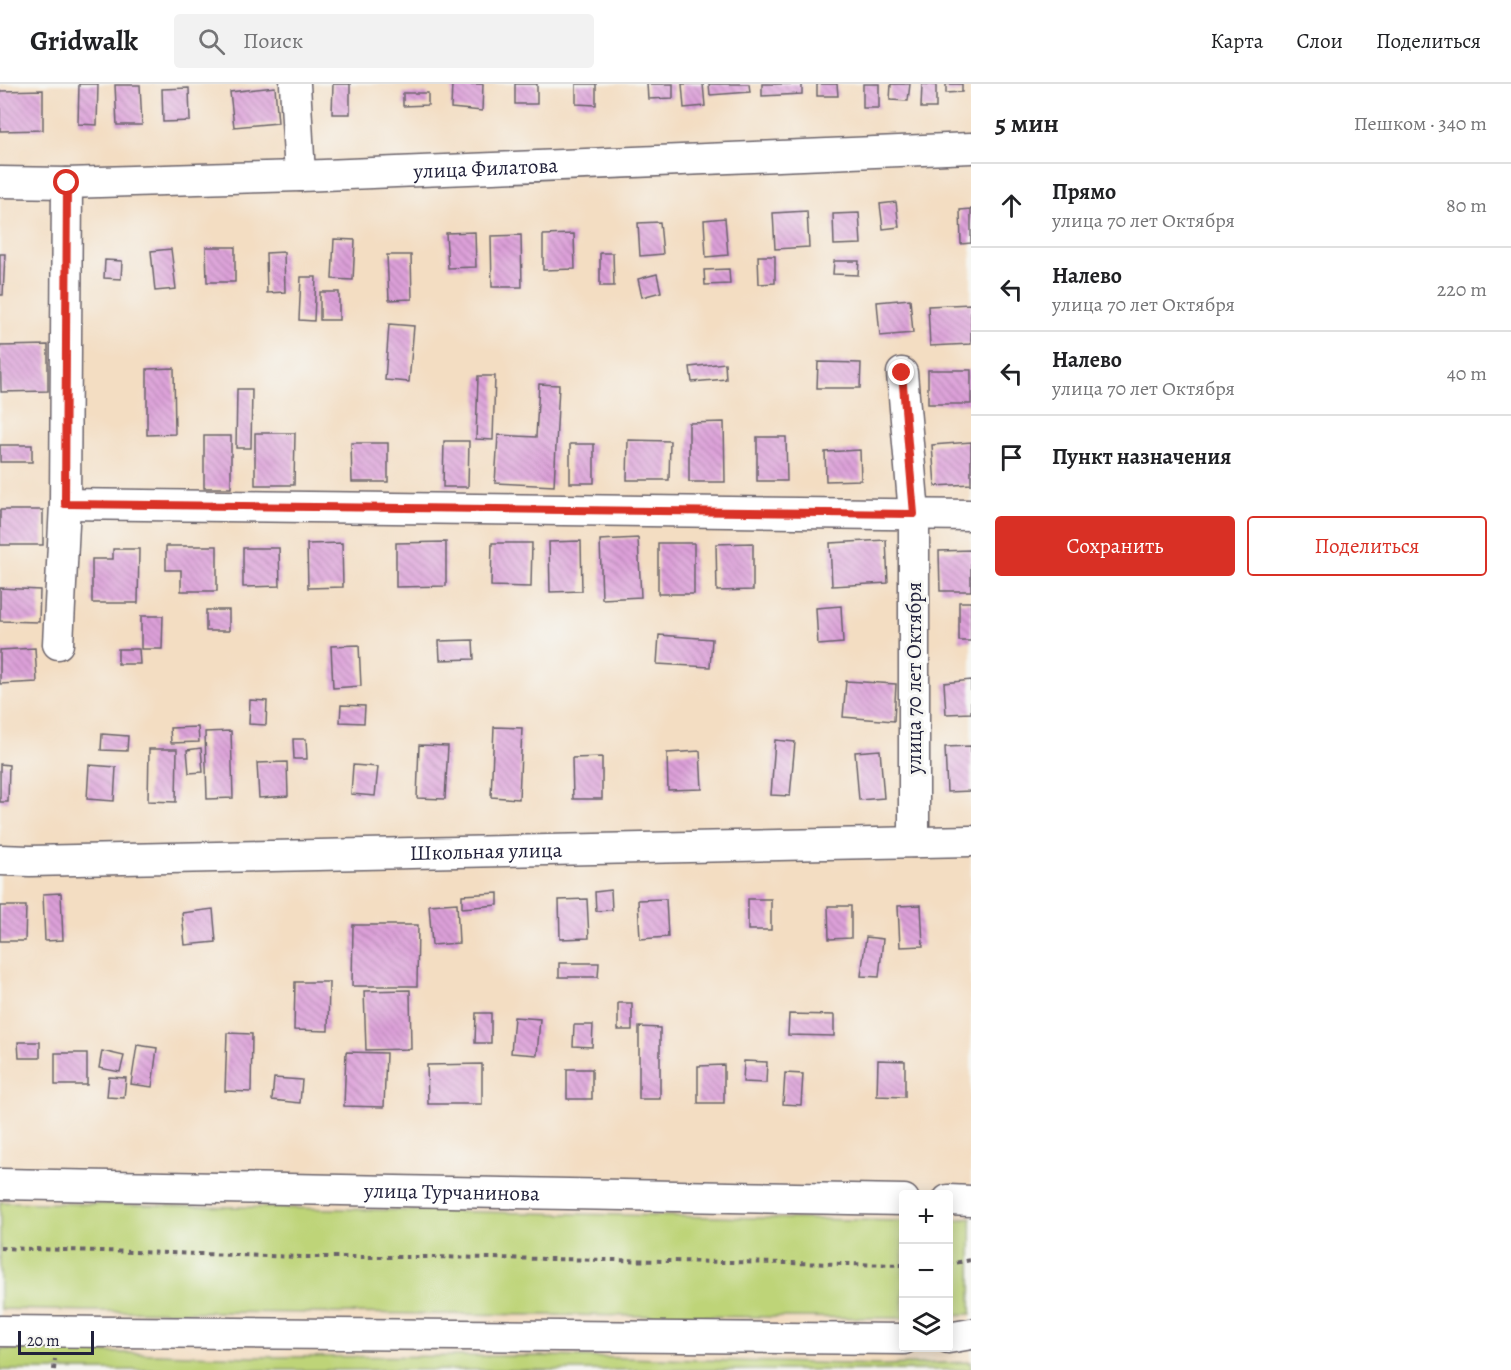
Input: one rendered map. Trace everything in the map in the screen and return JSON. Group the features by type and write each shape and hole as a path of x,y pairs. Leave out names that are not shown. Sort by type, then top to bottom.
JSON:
{"street":[{"path":"294,84 300,177"},
{"name":"улица Филатова","path":"0,182 67,183 300,177 971,148"},
{"path":"58,644 65,504 67,183"},
{"name":"улица 70 лет Октября","path":"902,373 914,514 914,842"},
{"path":"65,504 971,515"},
{"name":"Школьная улица","path":"0,860 971,841"},
{"name":"улица Турчанинова","path":"0,1184 899,1200"},
{"path":"953,1200 971,1201"},
{"path":"0,1331 899,1339"},
{"path":"953,1337 971,1334"}],"path":[{"path":"0,1248 302,1257 444,1257 899,1265"},
{"path":"953,1263 971,1260"},
{"path":"54,1370 55,1356"}],"green space":[{"path":"0,1202 899,1221 899,1318 0,1309"},
{"path":"971,1218 971,1314 953,1315 953,1220"},
{"path":"0,1349 252,1357 548,1356 882,1365 971,1362 971,1370 0,1370"}],"building":[{"path":"79,84 98,84 97,125 78,124"},
{"path":"333,84 350,84 350,114 332,114"},
{"path":"452,84 483,84 482,111 451,108"},
{"path":"515,84 537,84 537,104 515,104"},
{"path":"576,84 596,84 596,105 576,104"},
{"path":"647,84 673,84 673,98 648,99"},
{"path":"682,84 703,84 705,106 684,108"},
{"path":"709,84 749,84 750,92 710,95"},
{"path":"762,84 802,84 802,94 762,96"},
{"path":"817,84 837,84 838,96 817,96"},
{"path":"863,84 879,84 879,108 863,108"},
{"path":"891,84 910,84 908,101 890,100"},
{"path":"922,84 936,85 936,108 921,108"},
{"path":"946,84 962,84 962,92 946,93"},
{"path":"115,85 140,85 142,125 117,125"},
{"path":"275,87 278,123 234,127 230,92"},
{"path":"189,88 190,121 163,122 162,89"},
{"path":"43,90 43,130 0,131 0,91"},
{"path":"403,93 428,93 428,105 403,106"},
{"path":"896,202 899,227 883,229 880,204"},
{"path":"971,209 971,243 961,244 960,210"},
{"path":"807,211 809,247 775,249 773,213"},
{"path":"859,213 861,244 834,245 833,214"},
{"path":"725,218 728,255 706,257 704,220"},
{"path":"660,222 663,254 640,256 638,223"},
{"path":"475,232 476,267 448,268 446,233"},
{"path":"574,234 575,269 543,270 543,235"},
{"path":"521,235 522,287 492,287 491,236"},
{"path":"334,239 355,240 353,280 332,279"},
{"path":"206,247 235,247 235,282 207,282"},
{"path":"171,249 176,289 155,291 151,251"},
{"path":"284,252 285,292 267,293 266,253"},
{"path":"600,253 613,253 614,286 600,286"},
{"path":"0,254 5,254 3,295 0,295"},
{"path":"387,255 411,255 412,299 389,300"},
{"path":"758,256 775,256 775,283 759,284"},
{"path":"105,260 122,261 121,279 104,278"},
{"path":"834,261 859,261 858,275 833,274"},
{"path":"729,269 730,284 705,285 704,270"},
{"path":"657,274 661,292 642,297 638,279"},
{"path":"301,277 316,277 314,321 299,320"},
{"path":"320,292 339,292 339,320 320,320"},
{"path":"910,299 913,333 880,336 877,302"},
{"path":"971,304 971,344 930,346 928,306"},
{"path":"389,324 414,326 409,382 385,380"},
{"path":"48,345 48,391 1,392 0,346"},
{"path":"818,362 861,363 860,388 817,388"},
{"path":"725,363 726,379 692,382 690,367"},
{"path":"174,368 175,434 147,435 147,369"},
{"path":"928,370 971,370 971,404 928,404"},
{"path":"478,376 495,376 493,440 476,439"},
{"path":"539,384 559,385 554,486 495,483 498,435 536,437"},
{"path":"237,389 252,389 251,448 236,448"},
{"path":"724,422 725,482 689,482 689,423"},
{"path":"255,433 295,433 294,485 255,485"},
{"path":"204,436 231,436 231,488 204,488"},
{"path":"757,437 786,437 787,481 757,481"},
{"path":"628,440 670,441 669,480 627,480"},
{"path":"444,441 469,441 468,487 443,487"},
{"path":"971,442 971,484 935,486 932,445"},
{"path":"351,443 388,443 388,482 352,482"},
{"path":"570,444 594,444 594,483 570,483"},
{"path":"0,445 32,445 32,462 0,462"},
{"path":"860,450 861,480 826,481 825,452"},
{"path":"0,510 43,510 43,545 0,545"},
{"path":"638,538 641,597 602,599 600,540"},
{"path":"886,540 888,583 832,586 830,543"},
{"path":"581,541 582,591 550,592 549,542"},
{"path":"446,542 446,586 396,587 396,543"},
{"path":"342,543 343,587 308,588 307,544"},
{"path":"492,543 532,543 531,587 491,586"},
{"path":"658,543 694,543 694,594 658,594"},
{"path":"753,543 753,590 717,591 716,544"},
{"path":"166,546 217,546 217,591 181,591 181,570 166,570"},
{"path":"243,548 279,548 280,586 243,587"},
{"path":"113,549 139,549 138,603 92,603 92,559 113,559"},
{"path":"971,550 971,591 940,591 939,551"},
{"path":"0,588 40,590 39,622 0,621"},
{"path":"959,602 971,602 971,641 959,641"},
{"path":"841,606 843,643 818,645 816,608"},
{"path":"206,610 229,610 229,631 206,631"},
{"path":"141,616 163,616 162,649 141,649"},
{"path":"659,635 712,639 710,667 657,664"},
{"path":"473,640 474,659 440,660 439,641"},
{"path":"359,645 361,686 333,688 331,646"},
{"path":"35,648 37,682 0,684 0,650"},
{"path":"118,649 139,649 140,664 118,664"},
{"path":"971,680 971,713 946,714 944,683"},
{"path":"846,681 896,684 894,721 843,717"},
{"path":"250,700 267,701 266,725 249,724"},
{"path":"341,705 365,706 364,723 340,722"},
{"path":"198,727 199,742 171,743 170,728"},
{"path":"494,727 522,728 519,799 491,797"},
{"path":"231,731 233,798 207,799 205,732"},
{"path":"102,734 128,736 127,751 101,750"},
{"path":"293,739 306,739 307,759 294,759"},
{"path":"775,740 795,742 790,796 771,795"},
{"path":"419,745 448,746 445,799 417,798"},
{"path":"971,746 971,791 947,792 945,747"},
{"path":"201,748 203,772 189,773 187,750"},
{"path":"149,749 177,749 176,802 148,801"},
{"path":"880,750 884,798 859,800 855,752"},
{"path":"700,751 702,789 668,790 667,753"},
{"path":"602,757 602,799 573,799 572,758"},
{"path":"287,762 288,796 259,798 257,763"},
{"path":"0,764 9,765 8,802 0,802"},
{"path":"89,765 116,767 114,801 87,799"},
{"path":"353,765 378,767 375,796 351,794"},
{"path":"611,890 612,910 596,911 595,892"},
{"path":"61,893 63,940 45,941 43,894"},
{"path":"498,893 498,905 462,908 462,895"},
{"path":"587,899 589,938 560,939 559,900"},
{"path":"666,899 668,937 640,939 638,900"},
{"path":"748,899 771,899 771,930 748,930"},
{"path":"457,903 459,943 432,945 429,905"},
{"path":"921,905 923,946 900,947 898,906"},
{"path":"0,906 26,906 25,941 0,941"},
{"path":"828,906 851,906 851,938 829,939"},
{"path":"213,909 216,942 185,945 182,913"},
{"path":"353,925 418,925 417,986 352,986"},
{"path":"866,937 883,939 879,977 861,976"},
{"path":"559,963 599,963 598,977 559,977"},
{"path":"295,982 329,982 328,1031 294,1030"},
{"path":"410,990 411,1049 366,1050 364,991"},
{"path":"618,1003 632,1003 632,1030 618,1030"},
{"path":"476,1013 491,1013 491,1043 475,1043"},
{"path":"789,1014 834,1015 834,1036 788,1035"},
{"path":"514,1017 540,1019 537,1055 511,1053"},
{"path":"574,1025 593,1025 592,1047 573,1046"},
{"path":"639,1027 660,1028 660,1099 639,1099"},
{"path":"227,1033 252,1034 251,1092 225,1091"},
{"path":"18,1042 40,1042 40,1058 19,1058"},
{"path":"137,1045 157,1048 152,1087 131,1084"},
{"path":"102,1051 124,1056 120,1072 99,1068"},
{"path":"346,1052 386,1053 384,1107 344,1106"},
{"path":"55,1053 87,1053 87,1085 55,1085"},
{"path":"878,1060 905,1061 905,1097 877,1096"},
{"path":"744,1061 767,1062 766,1083 743,1082"},
{"path":"482,1064 482,1104 428,1104 427,1065"},
{"path":"724,1065 724,1103 698,1103 698,1066"},
{"path":"567,1069 592,1069 592,1099 567,1099"},
{"path":"785,1073 803,1074 801,1105 783,1104"},
{"path":"109,1077 126,1078 124,1098 107,1097"},
{"path":"274,1078 302,1080 300,1103 272,1100"}],"route":[{"path":"67,183 65,504 914,514 902,373"}]}
